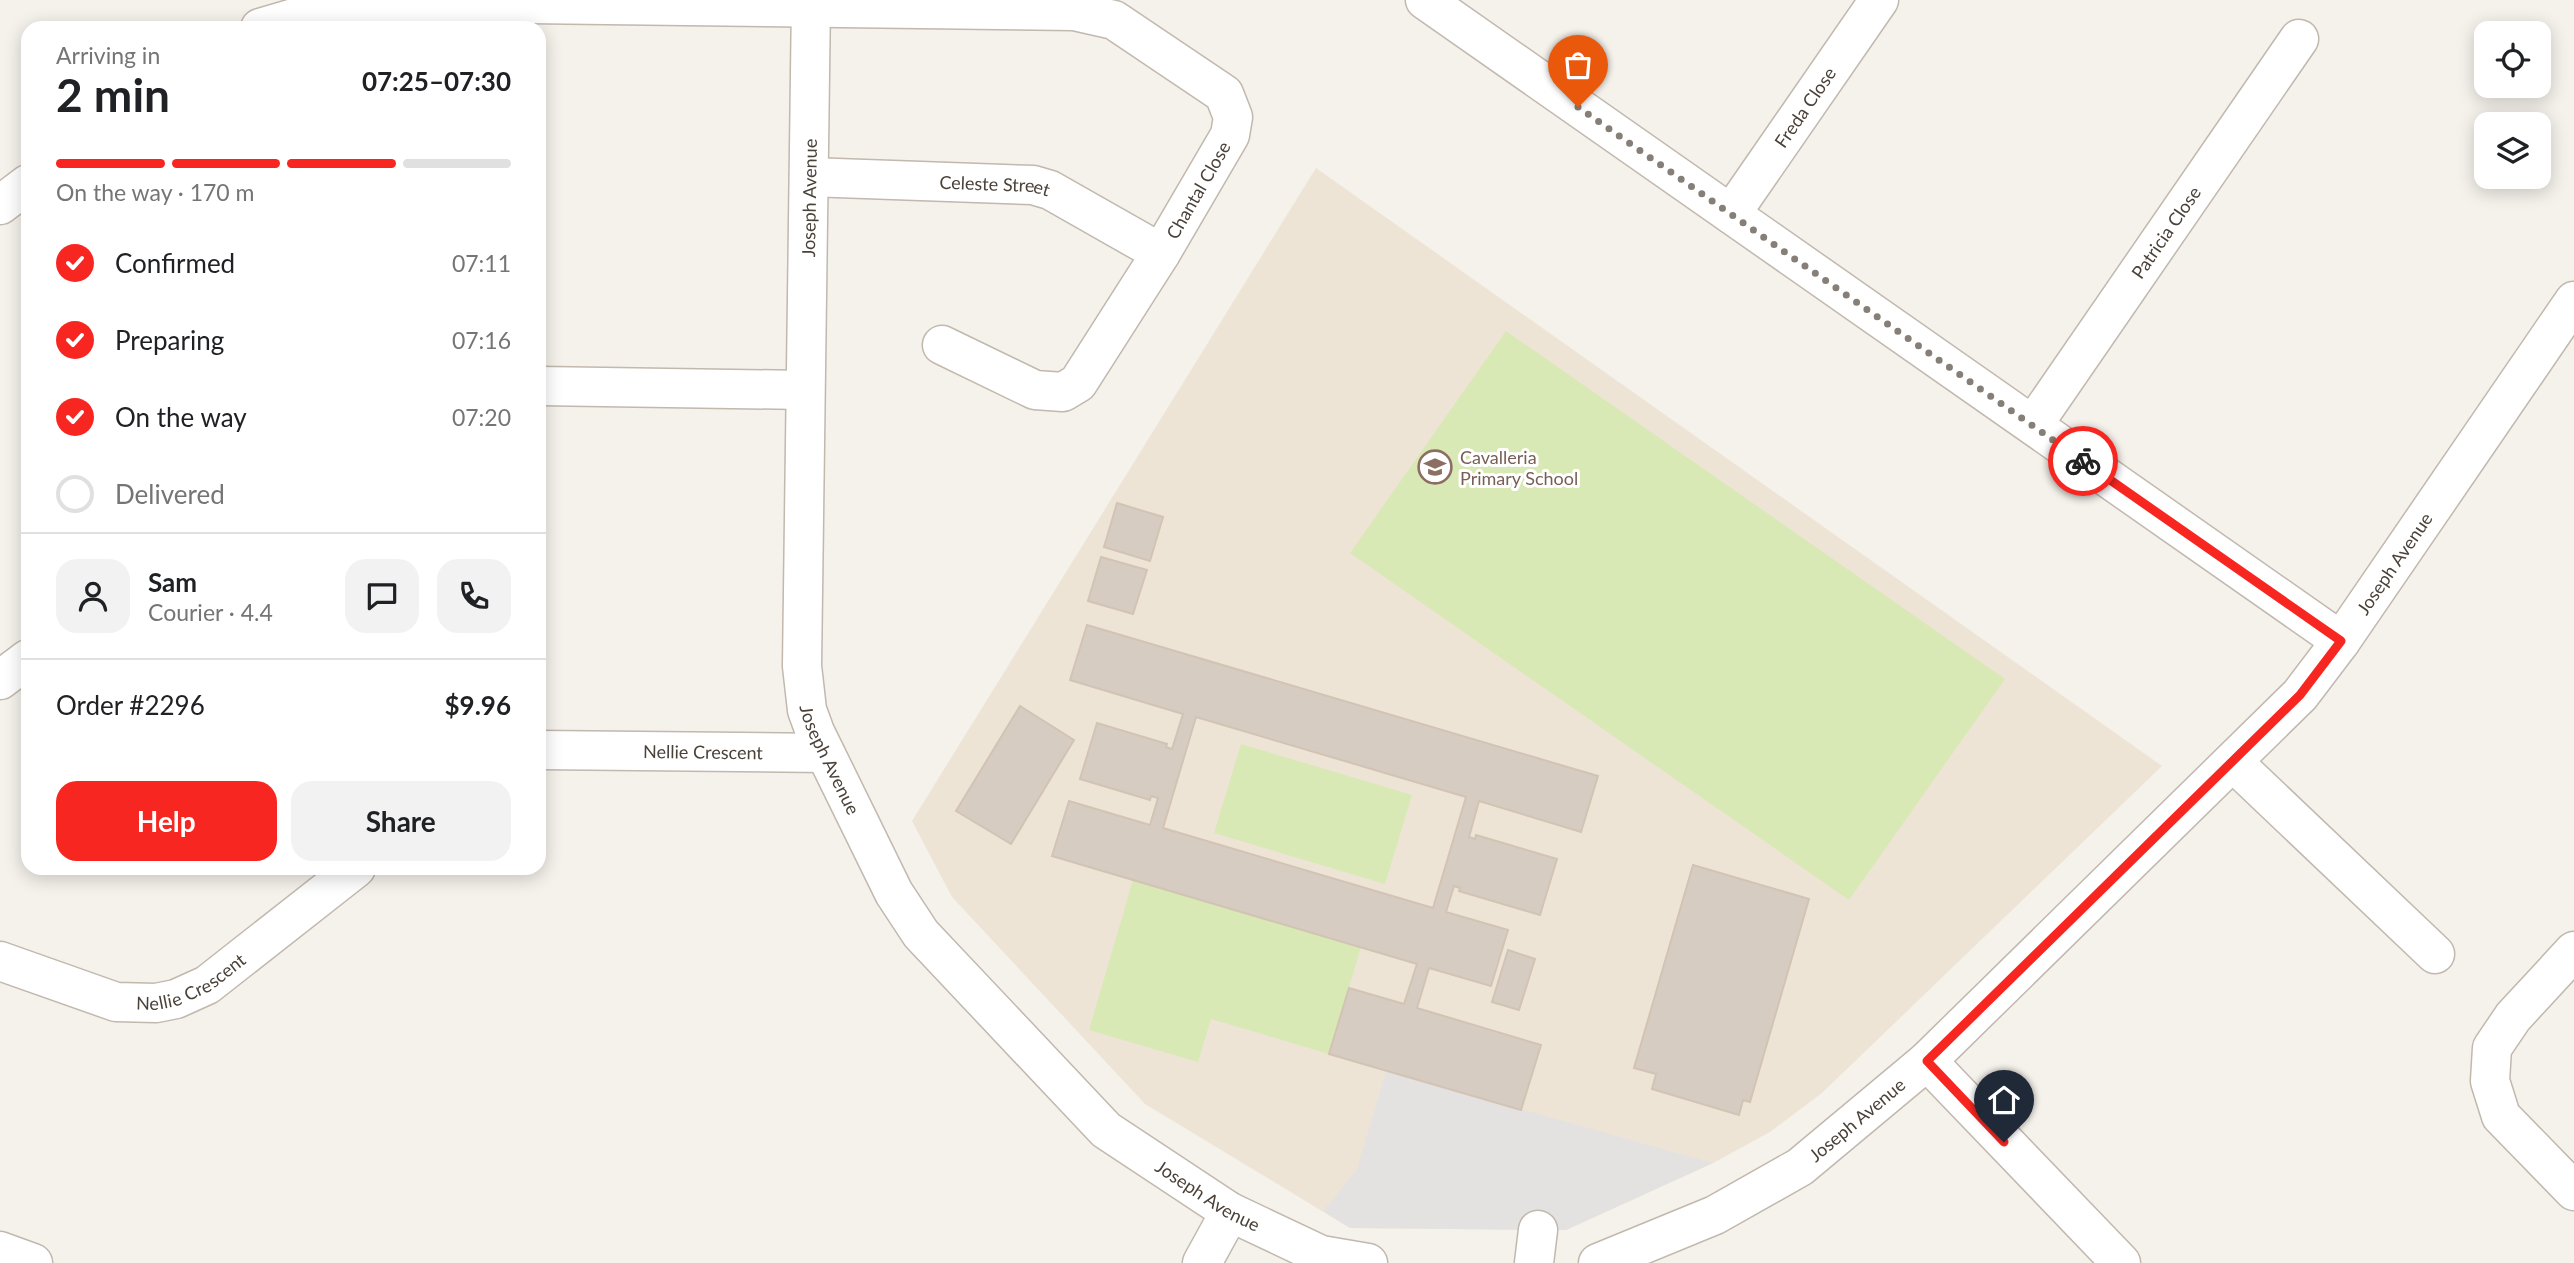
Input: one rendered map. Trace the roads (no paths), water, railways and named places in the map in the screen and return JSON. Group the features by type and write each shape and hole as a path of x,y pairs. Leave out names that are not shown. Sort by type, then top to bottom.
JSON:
{"street":[{"path":"1425,0 2341,641"},
{"name":"Freda Close","path":"1731,214 1878,0"},
{"name":"Chantal Close","path":"284,21 311,13 378,2 811,3 1098,14 1115,20 1224,94 1233,117 1230,135 1161,253 1078,383 1063,392 1035,390 942,345"},
{"name":"Joseph Avenue","path":"811,3 802,666 807,710 825,752 894,893 921,934 1106,1130 1230,1212 1321,1255 1368,1263"},
{"name":"Patricia Close","path":"2033,425 2299,39"},
{"name":"Celeste Street","path":"809,177 1033,185 1049,190 1161,253"},
{"path":"0,205 21,189"},
{"name":"Joseph Avenue","path":"1598,1263 1715,1215 1800,1167 1927,1061 2300,695 2341,641 2574,301"},
{"path":"546,386 805,390"},
{"path":"0,680 21,664"},
{"name":"Nellie Crescent","path":"546,750 825,752"},
{"path":"2232,762 2434,954"},
{"name":"Nellie Crescent","path":"0,961 116,1002 156,1003 176,999 206,985 347,875"},
{"path":"2574,951 2513,1017 2492,1048 2490,1081 2501,1116 2574,1191"},
{"path":"1927,1061 2120,1263"},
{"path":"1202,1263 1230,1212"},
{"path":"0,1251 33,1263"}],"place":[{"name":"Cavalleria Primary School","path":"1435,467"}]}
